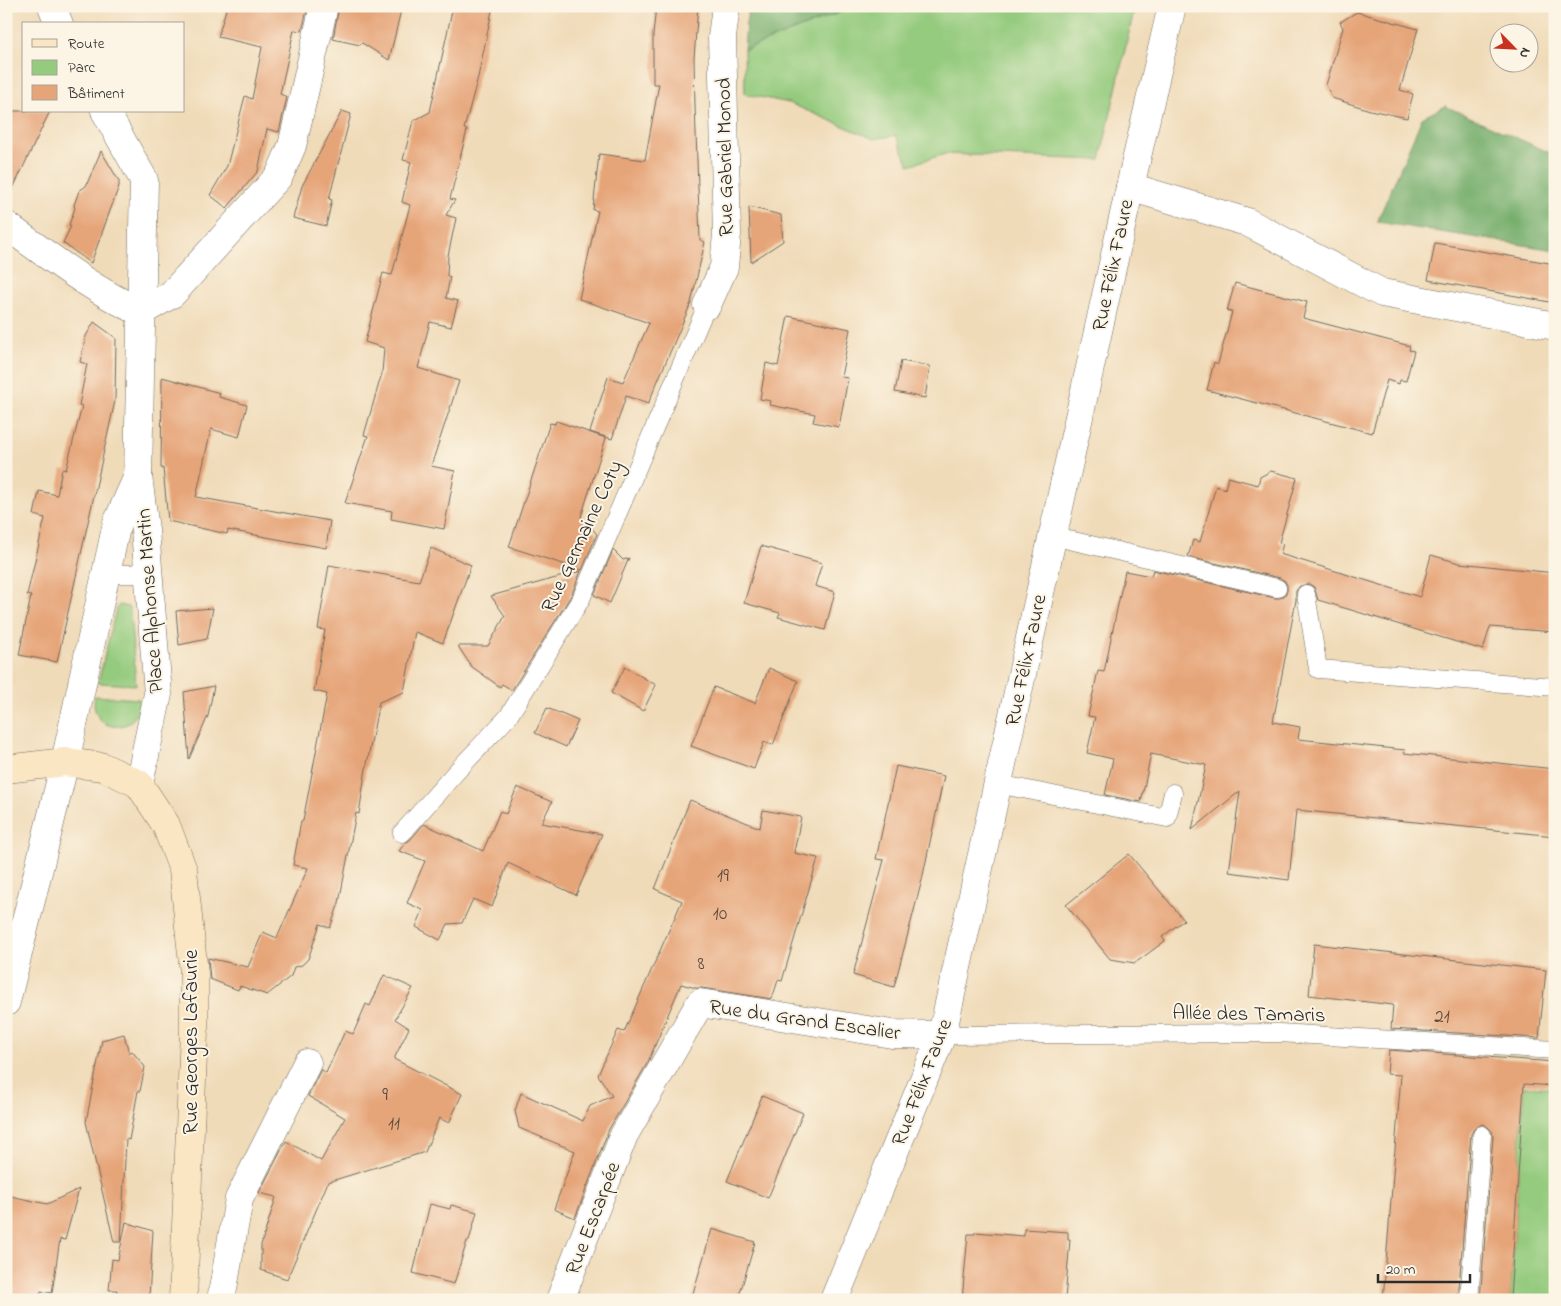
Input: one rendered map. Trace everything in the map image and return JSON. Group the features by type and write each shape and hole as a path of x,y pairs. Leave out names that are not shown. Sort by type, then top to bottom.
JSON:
{"street":[{"path":"52,6 58,22"},
{"path":"6,225 114,300 141,312 172,294 279,176 292,146 324,6"},
{"name":"Rue Gabriel Monod","path":"707,305 724,267 727,234 722,37 726,6"},
{"name":"Rue Félix Faure","path":"834,1300 942,1035 1130,187 1172,6"},
{"name":"Place Alphonse Martin","path":"106,112 144,180 138,476 149,574 158,694 139,784"},
{"path":"1130,187 1247,222 1382,293 1555,326"},
{"name":"Place Alphonse Martin","path":"6,1002 65,762 117,523 138,476"},
{"path":"6,769 65,762 103,767 139,784"},
{"name":"Rue Georges Lafaurie","path":"139,784 166,825 183,870 194,973 194,1032 183,1300"},
{"name":"Rue du Grand Escalier","path":"624,1136 700,1003 892,1034 942,1035"},
{"path":"221,1300 239,1199 307,1064"},
{"name":"Rue Escarpée","path":"560,1300 624,1136"}],"lane":[{"name":"Rue Germaine Coty","path":"402,833 508,717 581,599 707,305"},
{"path":"1052,536 1277,588"},
{"path":"106,574 149,574"},
{"path":"1306,594 1318,669 1555,687"},
{"path":"998,784 1166,818 1173,793"},
{"name":"Allée des Tamaris","path":"942,1035 1279,1033 1555,1050"},
{"path":"1469,1300 1482,1135"}],"green space":[{"path":"749,6 856,6 744,50"},
{"path":"856,6 1135,6 1100,160 945,154 909,165 896,135 874,139 789,103 745,94 744,50"},
{"path":"1445,106 1555,155 1555,250 1377,222 1422,118"},
{"path":"119,605 128,607 130,611 136,685 98,683 116,609"},
{"path":"95,696 139,699 137,712 131,721 123,725 114,726 106,724 99,718 95,708"},
{"path":"1524,1086 1555,1088 1555,1300 1510,1300"}],"building":[{"path":"227,6 308,6 302,31 294,30 280,94 287,97 279,132 267,129 258,171 227,208 210,195 227,166 245,96 252,99 262,47 218,37"},
{"path":"339,6 402,6 389,60 362,43 360,45 333,39"},
{"path":"453,6 493,6 478,77 464,129 467,130 450,199 455,200 446,215 456,218 448,256 447,276 450,277 446,298 458,301 451,327 430,322 418,368 459,381 431,466 455,471 444,529 391,519 392,511 345,503 368,436 364,435 382,373 384,348 365,342 383,273 392,275 410,205 402,202 411,162 403,160 413,121 430,112"},
{"path":"656,6 698,6 694,58 695,106 700,240 705,242 691,303 648,404 626,396 612,439 590,432 608,377 623,382 649,323 579,299 598,211 593,210 599,154 645,160 659,84 653,84 653,35"},
{"path":"1357,12 1418,29 1400,90 1413,94 1407,118 1370,110 1332,98 1326,85 1343,28 1340,22"},
{"path":"6,111 50,112 6,203"},
{"path":"342,111 351,114 329,199 332,200 326,226 293,218 302,186"},
{"path":"101,151 119,181 119,186 91,263 63,243 71,226 69,225 79,191 86,186"},
{"path":"749,207 781,215 783,241 751,262"},
{"path":"1435,243 1555,264 1555,303 1428,280"},
{"path":"1235,283 1307,302 1303,318 1410,346 1409,350 1414,351 1406,381 1400,380 1399,384 1387,380 1372,433 1207,390 1214,362 1218,364 1232,312 1227,311"},
{"path":"788,316 850,329 841,377 848,378 839,427 813,422 815,414 770,405 771,401 760,399 766,363 778,366"},
{"path":"94,322 116,338 115,401 57,662 19,655 31,596 27,595 45,518 34,515 39,491 57,495 62,469 66,470 82,406 79,405 87,364 80,362 86,336"},
{"path":"901,361 930,366 925,398 895,392"},
{"path":"162,377 220,393 219,397 247,405 239,437 211,429 196,497 330,521 326,548 228,530 227,534 168,521 163,468 161,468"},
{"path":"556,421 606,438 581,517 597,534 582,570 509,547 550,423 555,424"},
{"path":"1271,471 1297,478 1279,543 1283,544 1280,554 1420,597 1431,555 1459,563 1555,573 1555,632 1490,627 1483,650 1318,600 1314,587 1309,584 1300,586 1296,591 1296,600 1273,722 1300,727 1298,739 1405,750 1404,753 1555,769 1555,836 1296,810 1289,880 1229,872 1240,791 1192,830 1206,765 1151,754 1141,802 1105,795 1113,759 1087,753 1095,717 1088,716 1098,671 1104,672 1125,571 1151,576 1153,570 1275,598 1284,596 1287,591 1287,585 1280,578 1188,557 1193,540 1200,542 1216,486 1225,489 1228,477 1258,485 1260,477"},
{"path":"761,546 822,563 815,586 835,592 825,630 778,617 780,613 744,603"},
{"path":"431,548 471,565 443,643 415,632 404,692 379,702 359,814 356,813 339,903 330,928 320,924 308,959 302,965 294,967 291,976 267,995 240,986 238,990 210,979 208,958 248,967 263,932 277,938 308,868 293,865 327,694 314,691 325,630 318,629 329,565 419,581"},
{"path":"613,550 623,560 629,558 610,603 594,595"},
{"path":"581,571 572,594 512,690 502,684 500,687 471,666 458,646 488,646 505,616 491,596"},
{"path":"213,608 207,639 179,645 176,611"},
{"path":"625,667 656,685 643,711 611,693"},
{"path":"769,668 798,681 773,745 764,742 754,769 691,746 714,687 755,703"},
{"path":"214,686 208,716 189,759 184,692"},
{"path":"547,708 578,721 566,747 535,733"},
{"path":"896,766 944,776 922,880 894,987 853,975 884,860 876,859"},
{"path":"517,787 552,802 541,823 602,834 576,895 508,863 492,907 473,899 462,923 448,924 440,940 416,927 423,910 407,903 425,861 399,851 424,824 483,851 500,811 506,814"},
{"path":"690,800 760,828 763,810 801,817 794,853 818,858 782,981 778,980 772,999 696,988 681,984 648,1062 609,1129 575,1218 554,1209 575,1151 519,1128 515,1111 521,1093 583,1121 590,1106 612,1096 598,1075 618,1030 624,1032 682,901 655,889"},
{"path":"1129,854 1184,920 1162,937 1165,941 1135,963 1110,959 1066,905"},
{"path":"1314,944 1546,970 1539,1038 1391,1029 1393,1005 1309,995"},
{"path":"384,975 413,988 395,1019 409,1028 394,1059 462,1094 449,1123 439,1118 425,1152 328,1182 287,1279 261,1270 261,1245 276,1197 259,1193 286,1141 321,1161 345,1118 308,1096 321,1069 326,1073 345,1031 353,1034 366,1004 370,1006"},
{"path":"124,1034 129,1053 132,1051 145,1067 140,1091 138,1091 129,1140 126,1139 121,1242 114,1242 86,1122 102,1040"},
{"path":"1389,1050 1555,1062 1555,1086 1524,1084 1510,1300 1480,1300 1493,1136 1492,1131 1482,1124 1474,1129 1471,1134 1458,1300 1383,1300 1401,1075 1387,1074"},
{"path":"762,1096 803,1113 768,1198 727,1181"},
{"path":"79,1189 65,1240 60,1239 52,1293 41,1291 39,1300 6,1300 6,1195 47,1204"},
{"path":"430,1204 450,1209 451,1205 477,1212 454,1284 413,1273"},
{"path":"126,1222 153,1231 149,1298 117,1297 117,1290 109,1290 112,1259 118,1260"},
{"path":"712,1229 755,1242 738,1300 691,1300"},
{"path":"1024,1229 1068,1232 1068,1239 1070,1239 1065,1300 962,1300 968,1234 975,1234 975,1232 1024,1236"}]}
